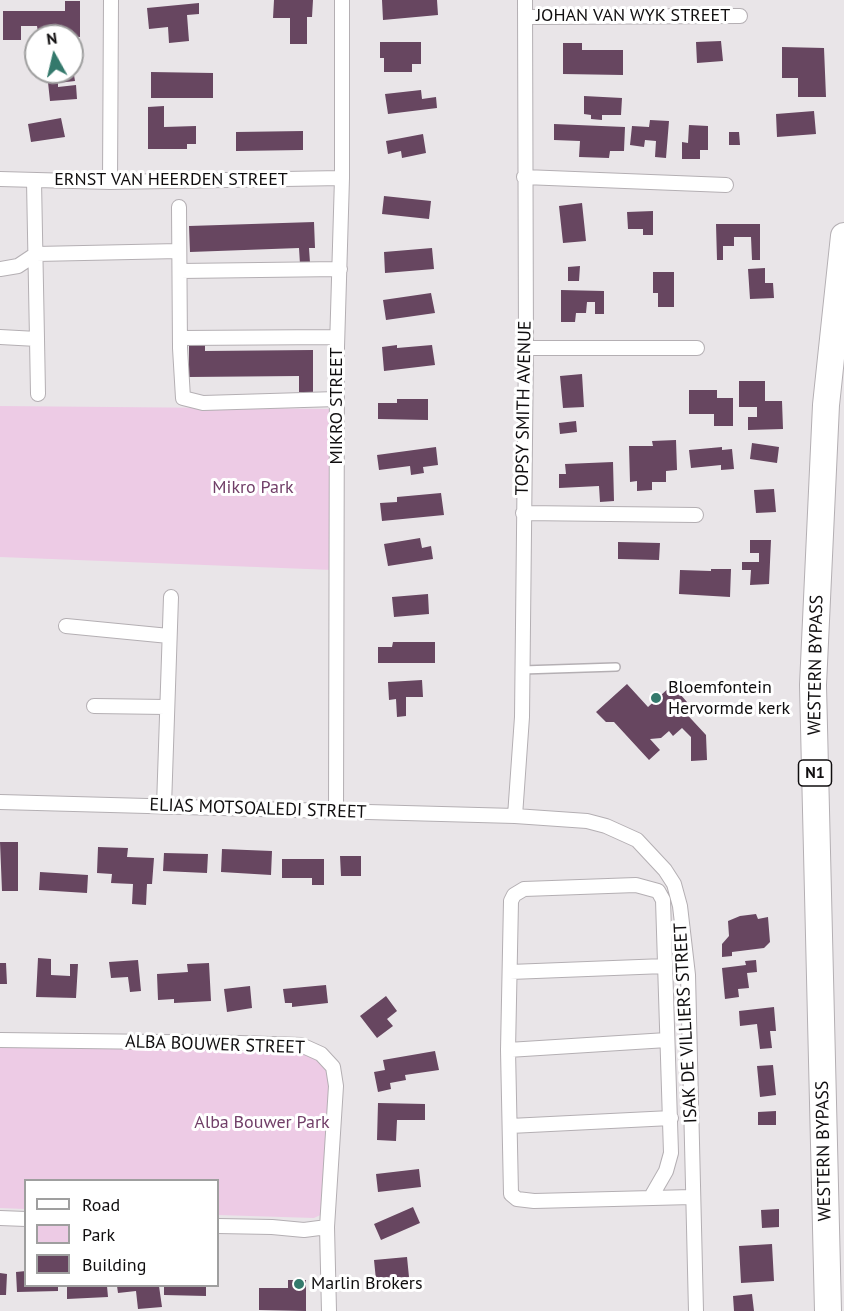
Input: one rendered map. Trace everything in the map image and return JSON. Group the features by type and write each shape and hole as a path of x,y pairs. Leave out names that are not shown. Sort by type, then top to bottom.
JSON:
{"highway":[{"name":"WESTERN BYPASS","path":"828,1311 813,685 826,405 844,236"}],"street":[{"path":"110,182 111,0"},
{"name":"MIKRO STREET","path":"336,812 337,337 342,178 342,0"},
{"name":"TOPSY SMITH AVENUE","path":"515,816 522,670 526,348 525,0"},
{"name":"JOHAN VAN WYK STREET","path":"525,16 740,16"},
{"path":"524,177 726,184"},
{"name":"ERNST VAN HEERDEN STREET","path":"0,179 110,182 342,178"},
{"path":"34,181 38,394"},
{"path":"179,207 182,394 186,400 204,402 337,399"},
{"path":"0,269 18,266 36,254 179,251"},
{"path":"180,272 340,269"},
{"path":"0,337 37,339"},
{"path":"180,338 337,337"},
{"path":"526,348 697,348"},
{"path":"523,513 696,514"},
{"path":"164,806 171,597"},
{"path":"66,626 169,636"},
{"path":"94,706 166,707"},
{"name":"ELIAS MOTSOALEDI STREET","path":"0,802 515,816"},
{"name":"ISAK DE VILLIERS STREET","path":"515,816 587,821 622,832 651,853 674,884 680,906 688,975 696,1311"},
{"path":"651,1197 670,1162 671,1118 663,900 658,891 636,885 531,888 519,891 511,901 508,1050 509,1184 513,1197 534,1201 692,1197"},
{"path":"510,972 665,966"},
{"name":"ALBA BOUWER STREET","path":"0,1040 240,1042 300,1045 321,1054 333,1067 336,1086 327,1227 329,1311"},
{"path":"508,1050 667,1040"},
{"path":"510,1126 671,1118"},
{"path":"0,1218 24,1219"},
{"path":"219,1226 304,1230 327,1227"}],"lane":[{"path":"522,670 616,667"}],"green space":[{"name":"Mikro Park","path":"0,406 335,409 333,570 0,557"},
{"name":"Alba Bouwer Park","path":"0,1043 307,1053 323,1062 331,1073 329,1211 314,1218 219,1215 219,1179 24,1179 24,1209 0,1208"}],"building":[{"path":"274,0 313,0 312,17 307,17 307,44 290,44 290,18 273,18"},
{"path":"382,0 437,0 438,15 383,20"},
{"path":"65,1 80,1 80,24 24,24 21,26 21,40 3,40 3,11 65,11"},
{"path":"199,3 199,14 187,15 189,41 169,43 168,27 149,29 147,8"},
{"path":"721,41 723,61 697,63 696,42"},
{"path":"380,42 421,42 421,64 412,64 412,72 384,72 384,58 380,58"},
{"path":"563,43 582,43 582,50 623,50 623,75 563,74"},
{"path":"782,47 824,48 826,97 798,97 798,78 782,78"},
{"path":"151,72 213,73 213,98 151,98"},
{"path":"48,84 58,84 58,87 76,85 77,99 50,101"},
{"path":"421,90 422,99 436,97 437,108 388,114 385,94"},
{"path":"584,96 622,98 621,115 602,115 602,120 591,119 591,115 584,114"},
{"path":"164,106 164,127 196,126 196,144 187,144 187,149 148,149 148,107"},
{"path":"814,111 816,134 777,137 776,114"},
{"path":"61,118 65,137 31,142 28,124"},
{"path":"650,120 669,121 666,158 655,157 656,141 645,140 644,147 630,145 632,126 649,127"},
{"path":"554,124 625,127 624,151 610,151 609,158 579,157 580,141 554,140"},
{"path":"689,125 708,126 708,150 700,150 700,159 682,159 682,142 688,143"},
{"path":"303,131 303,150 236,151 236,132"},
{"path":"729,132 739,132 740,145 729,145"},
{"path":"423,134 426,153 402,158 401,151 388,154 386,141"},
{"path":"384,196 431,201 429,219 382,214"},
{"path":"582,203 586,241 563,243 559,206"},
{"path":"653,211 653,235 643,235 643,229 628,229 627,212"},
{"path":"314,222 315,248 309,248 310,263 300,264 299,248 190,252 189,226"},
{"path":"716,224 760,224 760,260 752,260 751,237 734,237 734,246 723,246 723,260 717,260"},
{"path":"432,248 434,269 385,273 384,252"},
{"path":"580,266 579,281 568,281 568,267"},
{"path":"765,268 765,283 773,283 774,298 750,299 748,269"},
{"path":"653,272 674,272 674,307 658,307 658,293 653,293"},
{"path":"561,290 604,291 604,314 595,314 595,302 587,302 586,313 576,313 575,322 561,322"},
{"path":"431,293 435,313 386,320 383,300"},
{"path":"189,345 205,345 205,351 313,350 313,392 299,392 299,376 189,377"},
{"path":"397,345 397,348 432,345 435,365 384,371 382,347"},
{"path":"582,374 584,407 563,408 560,376"},
{"path":"739,381 765,381 765,401 782,401 783,429 748,430 748,417 757,417 757,407 739,407"},
{"path":"689,390 717,390 717,398 733,398 733,426 714,426 714,414 689,414"},
{"path":"397,399 428,399 428,420 378,419 378,403 397,403"},
{"path":"576,421 577,432 560,434 559,423"},
{"path":"676,440 677,470 666,471 666,482 652,482 652,490 637,491 637,481 630,482 629,446 653,446 652,441"},
{"path":"752,443 779,447 777,463 750,459"},
{"path":"436,447 438,465 423,467 424,473 411,475 410,466 379,470 377,455"},
{"path":"722,447 722,450 732,449 734,469 721,470 721,465 691,468 689,450"},
{"path":"613,462 614,501 600,502 599,486 559,488 559,474 566,474 565,464"},
{"path":"774,489 776,512 756,513 754,490"},
{"path":"441,493 444,515 382,521 380,503 397,502 397,497"},
{"path":"420,538 422,548 431,546 433,559 388,566 384,544"},
{"path":"750,540 771,540 769,584 750,585 751,570 742,570 742,562 759,562 759,553 750,553"},
{"path":"618,542 660,543 659,560 618,559"},
{"path":"711,569 731,569 730,597 679,594 680,570 711,571"},
{"path":"428,594 429,614 394,617 392,597"},
{"path":"393,642 435,642 435,663 378,663 378,647 392,647"},
{"path":"422,680 423,697 406,697 406,716 397,717 396,699 389,700 388,682"},
{"path":"627,684 648,707 672,685 687,702 681,708 706,735 707,760 691,761 691,737 682,728 673,736 669,731 661,738 650,739 660,750 649,760 614,722 606,722 596,712"},
{"path":"0,842 18,842 18,891 2,891"},
{"path":"98,847 128,848 127,857 154,858 152,884 147,884 146,905 132,904 133,884 111,883 112,874 97,873"},
{"path":"222,849 272,851 271,875 221,872"},
{"path":"164,853 208,854 207,873 163,871"},
{"path":"340,856 361,856 361,876 341,876"},
{"path":"282,859 324,859 324,885 312,885 312,878 282,878"},
{"path":"40,872 88,875 87,893 39,890"},
{"path":"756,914 758,919 768,917 770,942 764,948 732,952 732,956 722,957 722,944 729,936 728,921 740,916"},
{"path":"38,958 51,959 51,975 70,976 70,964 78,964 76,998 36,997"},
{"path":"138,960 141,991 130,992 128,977 111,978 109,962"},
{"path":"756,960 757,972 747,973 749,988 738,989 739,997 725,999 722,968 746,965 745,961"},
{"path":"0,963 6,963 7,984 0,984"},
{"path":"209,963 211,1001 174,1003 174,999 158,1000 157,974 188,972 187,964"},
{"path":"326,985 328,1003 292,1007 292,1003 285,1003 283,989"},
{"path":"250,986 252,1008 227,1012 224,989"},
{"path":"386,996 397,1011 387,1019 393,1026 377,1038 360,1016"},
{"path":"774,1007 776,1031 770,1031 772,1048 760,1049 757,1024 740,1026 739,1011"},
{"path":"435,1051 439,1070 405,1075 406,1080 390,1083 391,1089 378,1092 374,1072 385,1070 383,1060"},
{"path":"773,1065 776,1095 760,1097 757,1066"},
{"path":"378,1103 425,1104 425,1120 397,1120 396,1141 377,1140"},
{"path":"776,1111 776,1125 758,1125 758,1112"},
{"path":"419,1169 421,1187 378,1192 376,1174"},
{"path":"413,1207 420,1223 381,1240 374,1224"},
{"path":"779,1209 779,1227 762,1228 761,1210"},
{"path":"772,1244 774,1281 741,1283 739,1246"},
{"path":"407,1257 409,1277 376,1280 374,1260"},
{"path":"24,1271 24,1287 58,1287 58,1291 17,1292 16,1272"},
{"path":"0,1273 7,1274 6,1295 0,1295"},
{"path":"288,1280 306,1280 306,1311 259,1310 259,1288 288,1288"},
{"path":"67,1287 107,1287 108,1297 67,1299"},
{"path":"117,1287 159,1287 162,1307 138,1309 136,1291 118,1293"},
{"path":"164,1287 206,1287 206,1296 164,1295"},
{"path":"752,1294 754,1311 734,1311 733,1296"}],"place":[{"name":"Bloemfontein Hervormde kerk","path":"656,698"},
{"name":"Marlin Brokers","path":"299,1284"}]}
